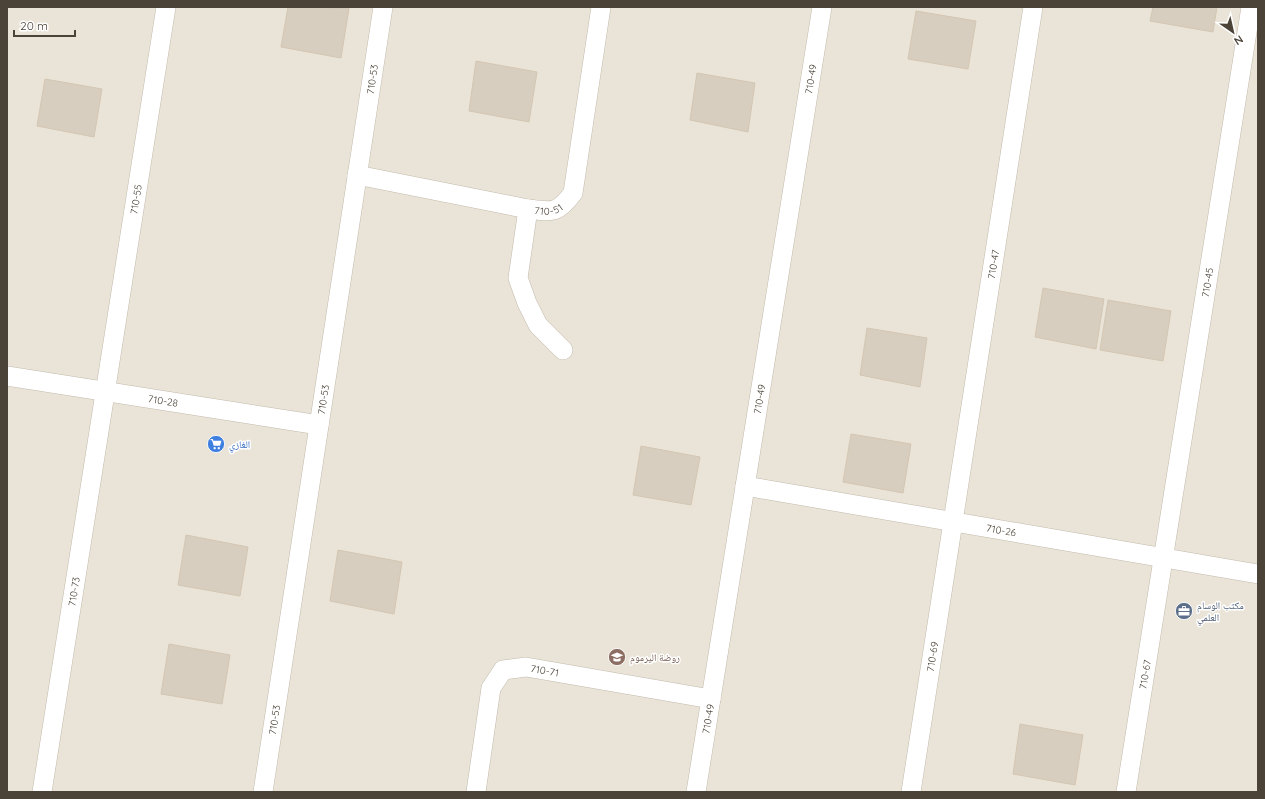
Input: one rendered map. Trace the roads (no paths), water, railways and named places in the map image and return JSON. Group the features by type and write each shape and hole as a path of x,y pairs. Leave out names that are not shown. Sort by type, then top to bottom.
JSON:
{"street":[{"name":"710-55","path":"106,392 166,7"},
{"name":"710-53","path":"263,792 382,7"},
{"name":"710-51","path":"357,175 528,209 549,211 563,207 573,194 601,7"},
{"name":"710-49","path":"696,792 822,7"},
{"name":"710-47","path":"953,522 1033,7"},
{"name":"710-45","path":"1164,558 1251,7"},
{"path":"528,209 518,278 527,303 538,324 563,350"},
{"name":"710-28","path":"7,376 319,425"},
{"name":"710-73","path":"42,792 106,392"},
{"name":"710-26","path":"745,486 1258,574"},
{"name":"710-69","path":"912,792 953,522"},
{"name":"710-67","path":"1126,792 1164,558"},
{"name":"710-71","path":"476,792 491,688 503,670 526,667 711,699"}],"place":[{"name":"الغازي","path":"216,444"},
{"name":"مكتب الوسام العلمي","path":"1184,611"},
{"name":"روضة اليرموم","path":"617,657"}]}
